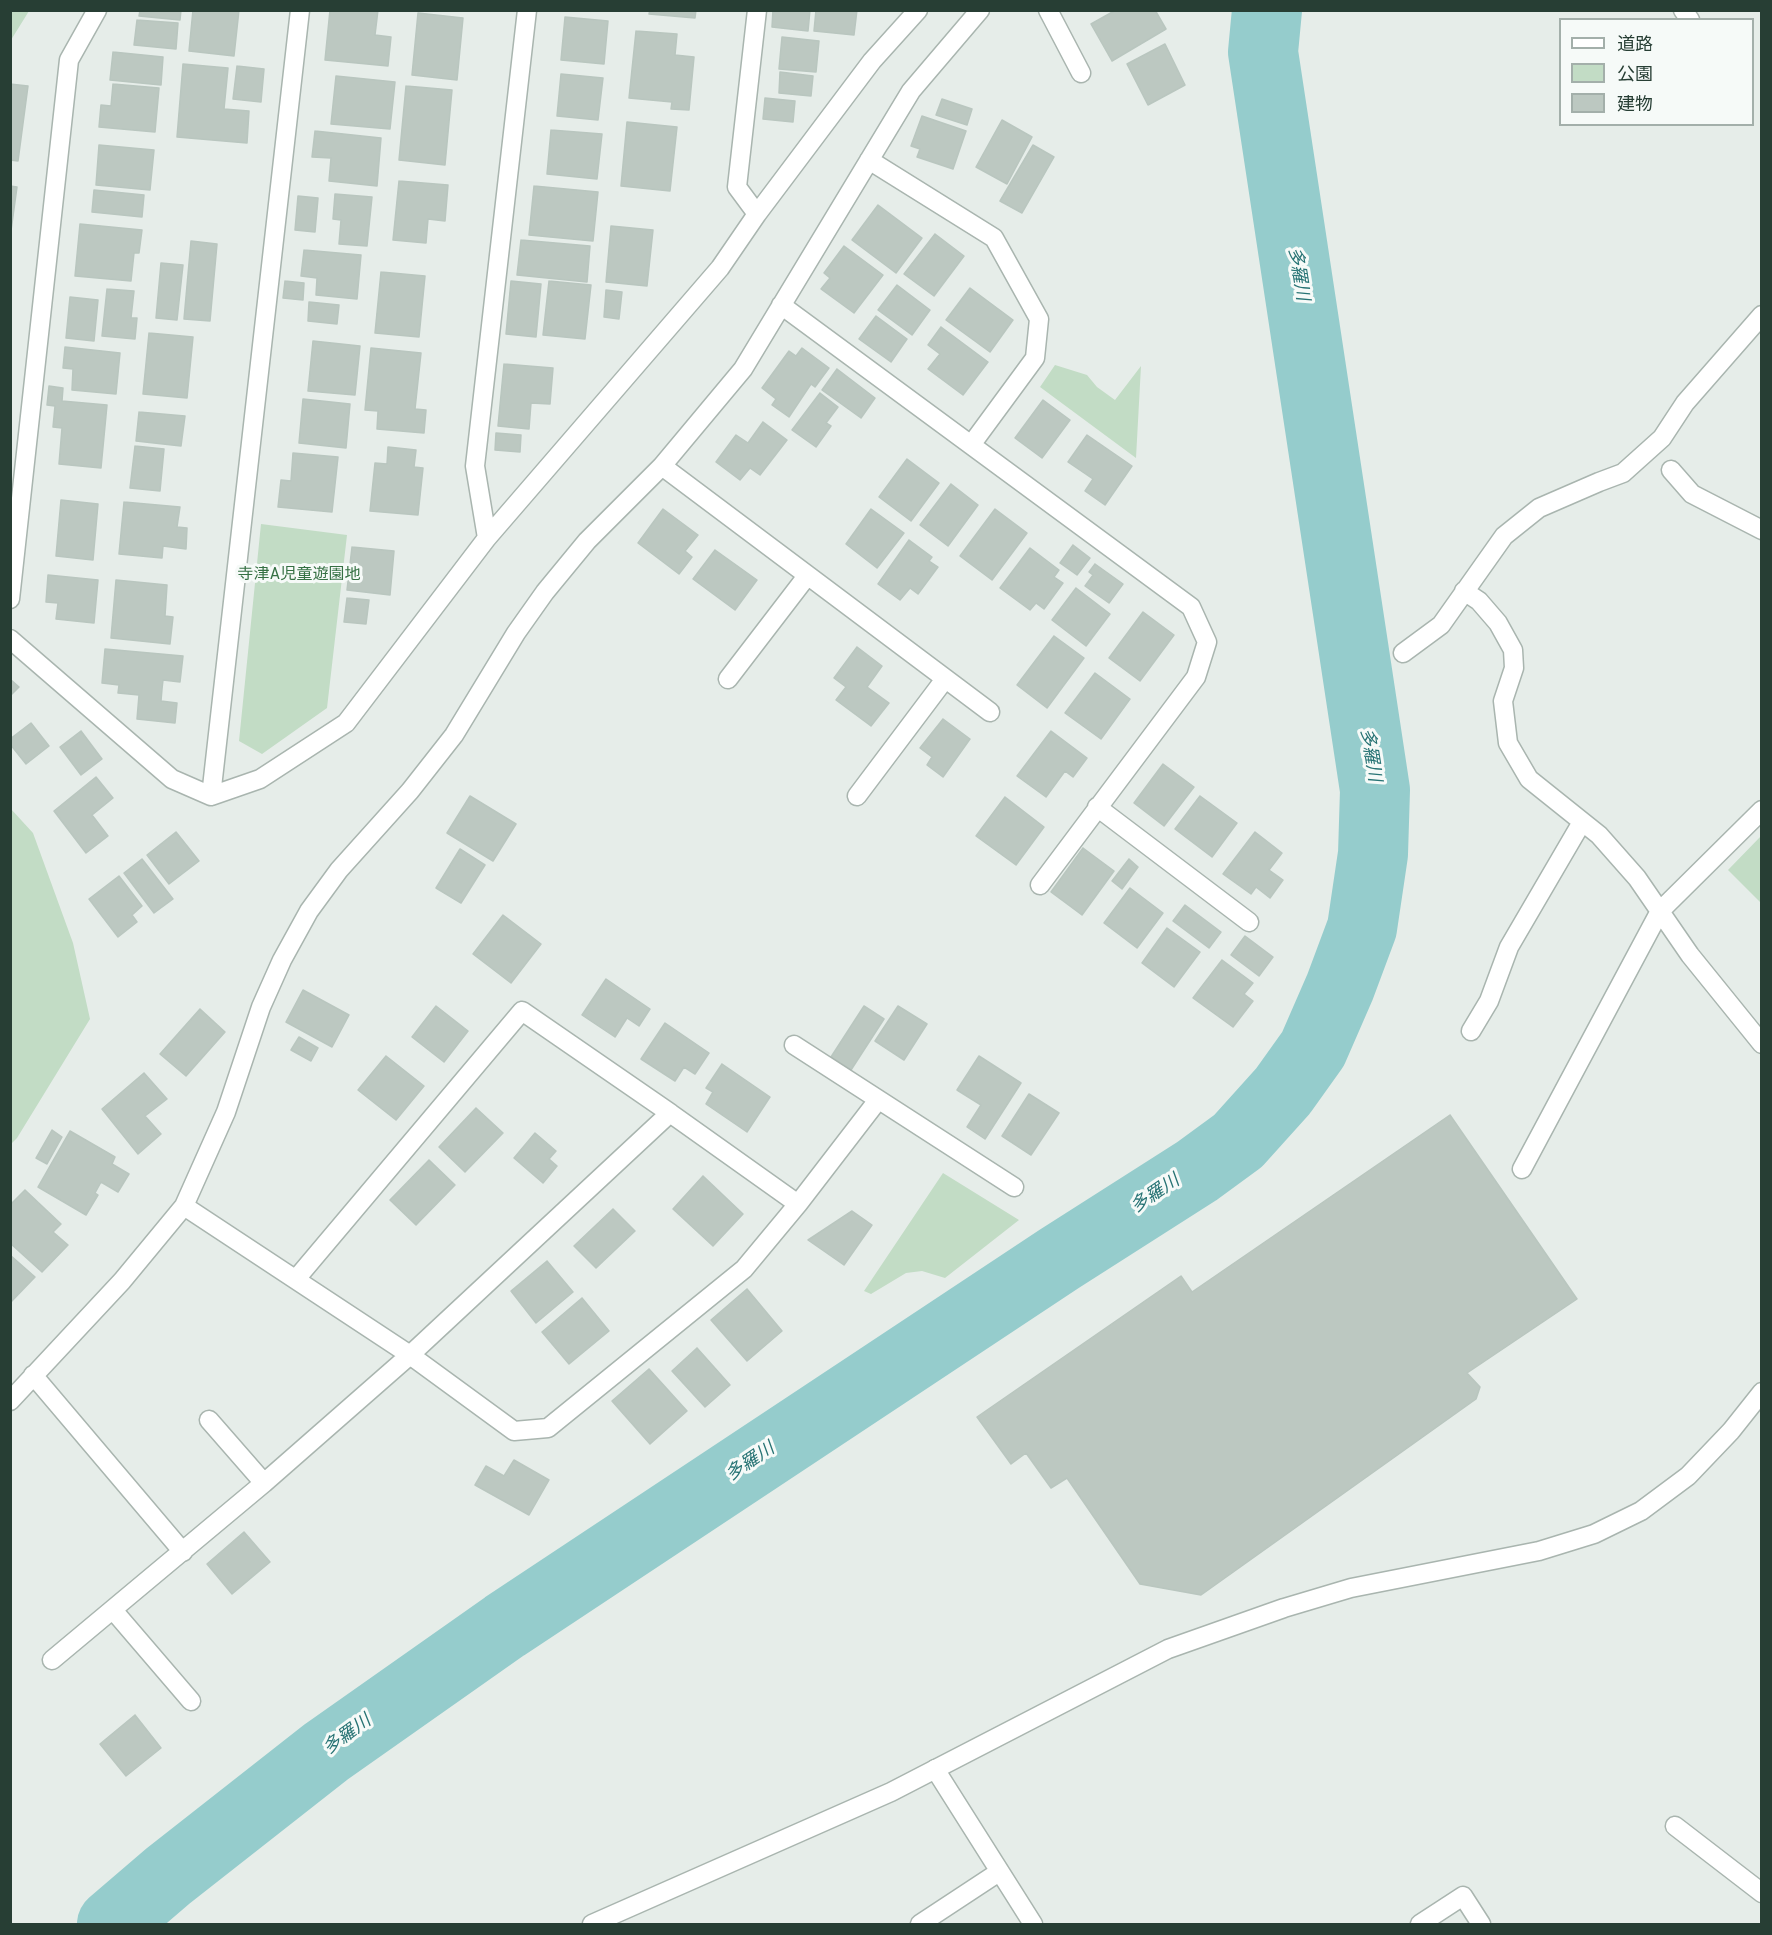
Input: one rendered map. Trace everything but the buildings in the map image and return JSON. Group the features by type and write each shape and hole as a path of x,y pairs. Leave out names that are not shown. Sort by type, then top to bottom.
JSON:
{"street":[{"path":"10,599 69,60 97,10"},
{"path":"211,796 300,10"},
{"path":"488,538 475,466 527,10"},
{"path":"757,10 737,187 757,214"},
{"path":"10,639 172,779 211,796 260,779 346,723 488,538 720,268 757,214 872,61 918,10"},
{"path":"10,1401 122,1281 184,1206 226,1112 261,1007 282,960 309,911 339,870 410,790 454,735 516,633 545,592 587,541 662,466 743,369 911,91 980,10"},
{"path":"1048,10 1081,73"},
{"path":"869,160 994,238 1039,319 1035,358 971,445"},
{"path":"781,305 1191,607 1208,642 1196,677 1040,885"},
{"path":"1403,653 1441,625 1504,536 1539,508 1623,473 1662,438 1685,403 1761,315"},
{"path":"662,466 990,712"},
{"path":"1671,470 1692,494 1761,530"},
{"path":"728,679 807,576"},
{"path":"1464,591 1479,601 1498,623 1514,650 1514,668 1503,701 1508,743 1529,779 1599,835 1637,878 1690,956 1761,1044"},
{"path":"857,795 945,679"},
{"path":"1097,807 1249,921"},
{"path":"1522,1169 1660,911 1761,810"},
{"path":"1471,1031 1489,1001 1509,946 1582,822"},
{"path":"296,1279 522,1011 798,1204"},
{"path":"794,1045 1014,1187"},
{"path":"184,1206 410,1355 514,1431 548,1428 744,1269 798,1204 878,1100"},
{"path":"52,1660 264,1483 410,1355 670,1113"},
{"path":"33,1375 183,1552"},
{"path":"592,1924 614,1920 891,1792 1168,1649 1284,1608 1351,1588 1539,1551 1594,1534 1641,1511 1688,1476 1731,1431 1761,1392"},
{"path":"209,1420 264,1483"},
{"path":"113,1610 191,1701"},
{"path":"935,1769 1032,1924"},
{"path":"1675,1826 1761,1893"},
{"path":"920,1924 999,1872"},
{"path":"1420,1924 1463,1896 1481,1924"}],"green space":[{"path":"10,11 29,11 11,40"},
{"path":"1055,365 1087,375 1097,387 1115,400 1141,366 1136,458 1040,387"},
{"name":"寺津A児童遊園地","path":"261,524 347,535 327,708 262,754 239,741"},
{"path":"11,809 33,833 73,943 90,1019 17,1138 11,1144"},
{"path":"1761,836 1761,903 1728,870"},
{"path":"943,1173 1019,1220 945,1278 922,1271 906,1273 871,1294 864,1291"}],"waterway":[{"name":"多羅川","path":"112,1924 168,1876 326,1752 505,1626 1059,1259 1197,1171 1238,1141 1283,1091 1313,1049 1362,928 1373,854 1375,790 1263,52 1267,10"}]}
